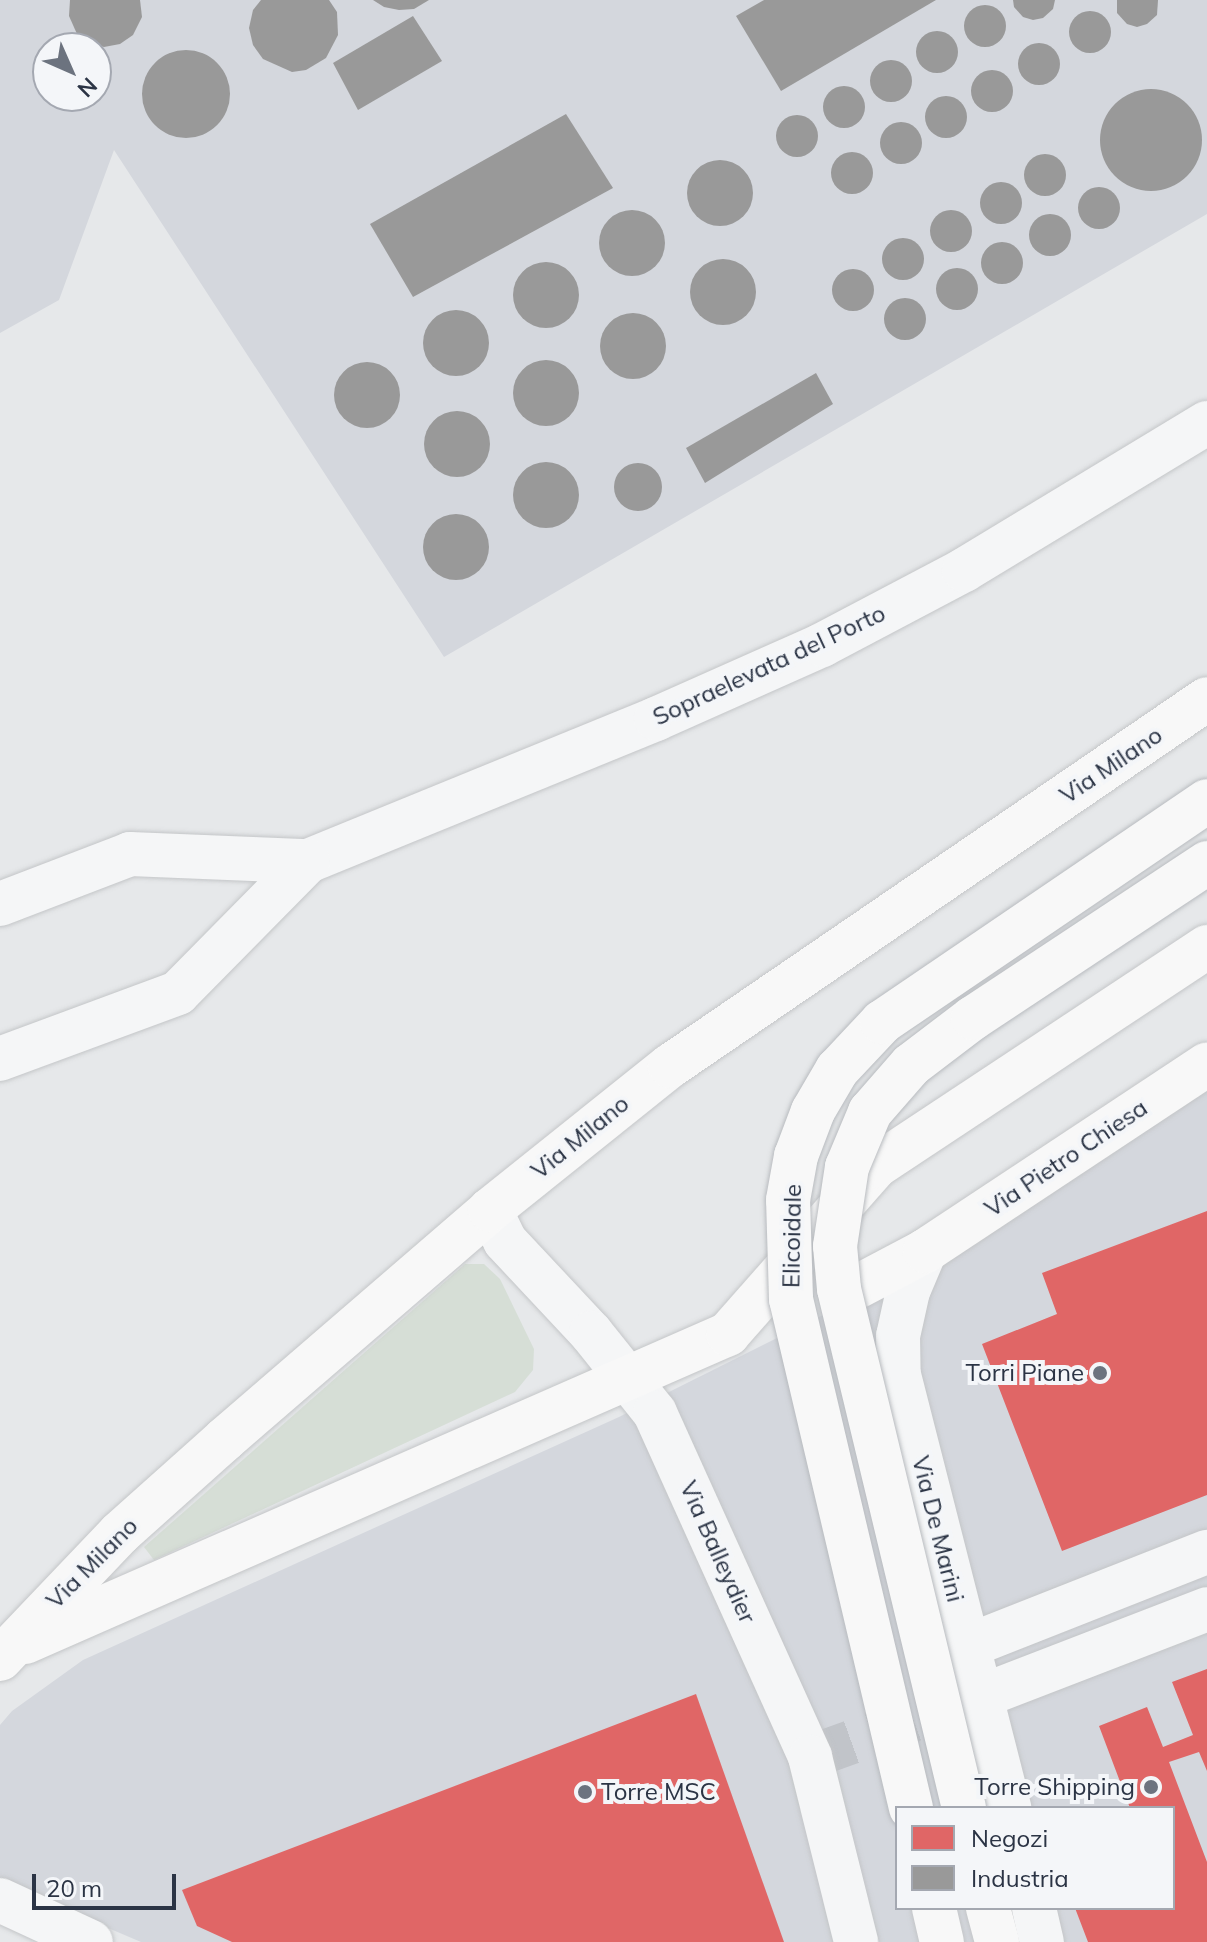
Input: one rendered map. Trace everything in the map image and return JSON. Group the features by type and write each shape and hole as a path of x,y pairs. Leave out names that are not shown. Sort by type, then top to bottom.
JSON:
{"main road":[{"name":"Via Milano","path":"6,1653 120,1533 490,1210 670,1066 1207,699"},
{"name":"Elicoidale","path":"911,1806 791,1299 787,1247 788,1200 796,1156 813,1111 837,1070 882,1022 1207,801"},
{"name":"Elicoidale","path":"964,1806 839,1289 835,1246 847,1167 870,1112 911,1065 973,1018 1207,863"},
{"name":"Via Milano","path":"6,1653 728,1334 876,1166 1207,947"},
{"name":"Via Pietro Chiesa","path":"925,1251 1207,1064"},
{"path":"859,1286 925,1251"},
{"path":"934,1910 942,1942"},
{"path":"989,1910 997,1942"}],"street":[{"name":"Sopraelevata del Porto","path":"0,1059 178,993 308,861 656,719 822,645 964,570 1207,423"},
{"name":"Sopraelevata del Porto","path":"0,904 130,854 308,861"},
{"name":"Via Balleydier","path":"490,1210 505,1241 591,1333 655,1413 810,1757 856,1942"},
{"name":"Via De Marini","path":"925,1251 908,1291 898,1336 899,1375 1008,1806"},
{"path":"968,1646 1207,1552"},
{"path":"982,1696 1207,1609"},
{"path":"0,1900 91,1942"},
{"path":"1034,1910 1042,1942"}],"shaded area":[{"path":"0,0 1207,0 1207,214 444,657 114,150 59,300 0,333"},
{"path":"1207,1091 1207,1942 141,1942 0,1882 0,1725 12,1711 83,1660 619,1417 995,1229"},
{"path":"465,1264 484,1264 500,1279 534,1349 533,1370 515,1392 154,1560 144,1547"}],"building: Negozi":[{"name":"Torri Piane","path":"1207,1211 1207,1495 1062,1551 982,1344 1057,1314 1042,1273"},
{"name":"Torre Shipping","path":"1207,1669 1207,1771 1199,1752 1169,1762 1207,1862 1207,1942 1088,1942 1076,1910 1175,1910 1175,1806 1129,1806 1099,1726 1147,1707 1163,1747 1193,1735 1172,1682"},
{"name":"Torre MSC","path":"696,1694 784,1942 232,1942 197,1926 182,1890"}],"building: Industria":[{"path":"70,0 140,0 142,17 133,35 112,46 112,32 76,32 69,16"},
{"path":"261,0 329,0 337,12 338,35 326,58 306,70 292,72 263,59 253,45 249,28 253,10"},
{"path":"373,0 429,0 414,9 399,10 384,7"},
{"path":"764,0 936,0 781,91 736,16"},
{"path":"1013,0 1055,0 1053,9 1043,18 1033,20 1023,17 1014,7"},
{"path":"1117,0 1158,0 1157,15 1147,24 1137,27 1127,24 1117,13"},
{"path":"985,5 1000,11 1006,26 1000,41 985,47 970,41 964,26 970,11"},
{"path":"1090,11 1105,17 1111,32 1105,47 1090,53 1075,47 1069,32 1075,17"},
{"path":"413,16 442,61 358,110 333,63"},
{"path":"937,31 952,37 958,52 952,67 937,73 922,67 916,52 922,37"},
{"path":"1039,43 1054,49 1060,64 1054,79 1039,85 1024,79 1018,64 1024,49"},
{"path":"186,50 203,53 217,63 227,77 230,94 227,111 217,125 203,135 186,138 169,135 155,125 145,111 142,94 145,77 155,63 169,53"},
{"path":"891,60 906,66 912,81 906,96 891,102 876,96 870,81 876,66"},
{"path":"992,70 1007,76 1013,91 1007,106 992,112 977,106 971,91 977,76"},
{"path":"844,86 859,92 865,107 859,122 844,128 829,122 823,107 829,92"},
{"path":"1151,89 1171,93 1187,104 1198,120 1202,140 1198,160 1187,176 1171,187 1151,191 1131,187 1115,176 1104,160 1100,140 1104,120 1115,104 1131,93"},
{"path":"946,96 961,102 967,117 961,132 946,138 931,132 925,117 931,102"},
{"path":"566,114 613,188 413,297 370,224"},
{"path":"797,115 812,121 818,136 812,151 797,157 782,151 776,136 782,121"},
{"path":"901,122 916,128 922,143 916,158 901,164 886,158 880,143 886,128"},
{"path":"852,152 867,158 873,173 867,188 852,194 837,188 831,173 837,158"},
{"path":"1045,154 1060,160 1066,175 1060,190 1045,196 1030,190 1024,175 1030,160"},
{"path":"720,160 733,163 743,170 750,180 753,193 750,206 743,216 733,223 720,226 707,223 697,216 690,206 687,193 690,180 697,170 707,163"},
{"path":"1001,182 1016,188 1022,203 1016,218 1001,224 986,218 980,203 986,188"},
{"path":"1099,187 1114,193 1120,208 1114,223 1099,229 1084,223 1078,208 1084,193"},
{"path":"632,210 645,213 655,220 662,230 665,243 662,256 655,266 645,273 632,276 619,273 609,266 602,256 599,243 602,230 609,220 619,213"},
{"path":"951,210 966,216 972,231 966,246 951,252 936,246 930,231 936,216"},
{"path":"1050,214 1065,220 1071,235 1065,250 1050,256 1035,250 1029,235 1035,220"},
{"path":"903,238 918,244 924,259 918,274 903,280 888,274 882,259 888,244"},
{"path":"1002,242 1017,248 1023,263 1017,278 1002,284 987,278 981,263 987,248"},
{"path":"723,259 736,261 751,274 756,292 754,305 741,320 723,325 710,323 695,310 690,292 692,279 705,264"},
{"path":"546,262 559,264 569,272 577,282 577,308 569,318 559,326 546,328 533,326 523,318 515,308 513,295 515,282 523,272 533,264"},
{"path":"957,268 972,274 978,289 972,304 957,310 942,304 936,289 942,274"},
{"path":"853,269 868,275 874,290 868,305 853,311 838,305 832,290 838,275"},
{"path":"905,298 920,304 926,319 920,334 905,340 890,334 884,319 890,304"},
{"path":"456,310 469,313 479,320 486,330 489,343 486,356 479,366 469,373 456,376 443,373 433,366 426,356 423,343 426,330 433,320 443,313"},
{"path":"633,313 646,316 656,323 663,333 666,346 663,359 656,369 646,376 633,379 620,376 610,369 603,359 600,346 603,333 610,323 620,316"},
{"path":"546,360 559,363 569,370 576,380 579,393 576,406 569,416 559,423 546,426 533,423 523,416 516,406 513,393 516,380 523,370 533,363"},
{"path":"367,362 380,364 395,377 400,395 398,408 385,423 367,428 354,426 339,413 334,395 336,382 349,367"},
{"path":"816,373 833,404 705,483 686,448"},
{"path":"457,411 470,414 480,421 487,431 490,444 487,457 480,467 470,474 457,477 444,474 434,467 427,457 424,444 427,431 434,421 444,414"},
{"path":"546,462 559,465 569,472 576,482 579,495 576,508 569,518 559,525 546,528 533,525 523,518 516,508 513,495 516,482 523,472 533,465"},
{"path":"638,463 647,464 655,470 661,478 661,496 655,504 647,510 638,511 629,510 621,504 615,496 614,487 615,478 621,470 629,464"},
{"path":"456,514 469,517 479,524 486,534 489,547 486,560 479,570 469,577 456,580 443,577 433,570 426,560 423,547 426,534 433,524 443,517"}],"tunnel":[{"path":"810,1757 977,1697"}],"place":[{"name":"Torri Piane","path":"1100,1373"},
{"name":"Torre Shipping","path":"1151,1787"},
{"name":"Torre MSC","path":"585,1792"}]}
